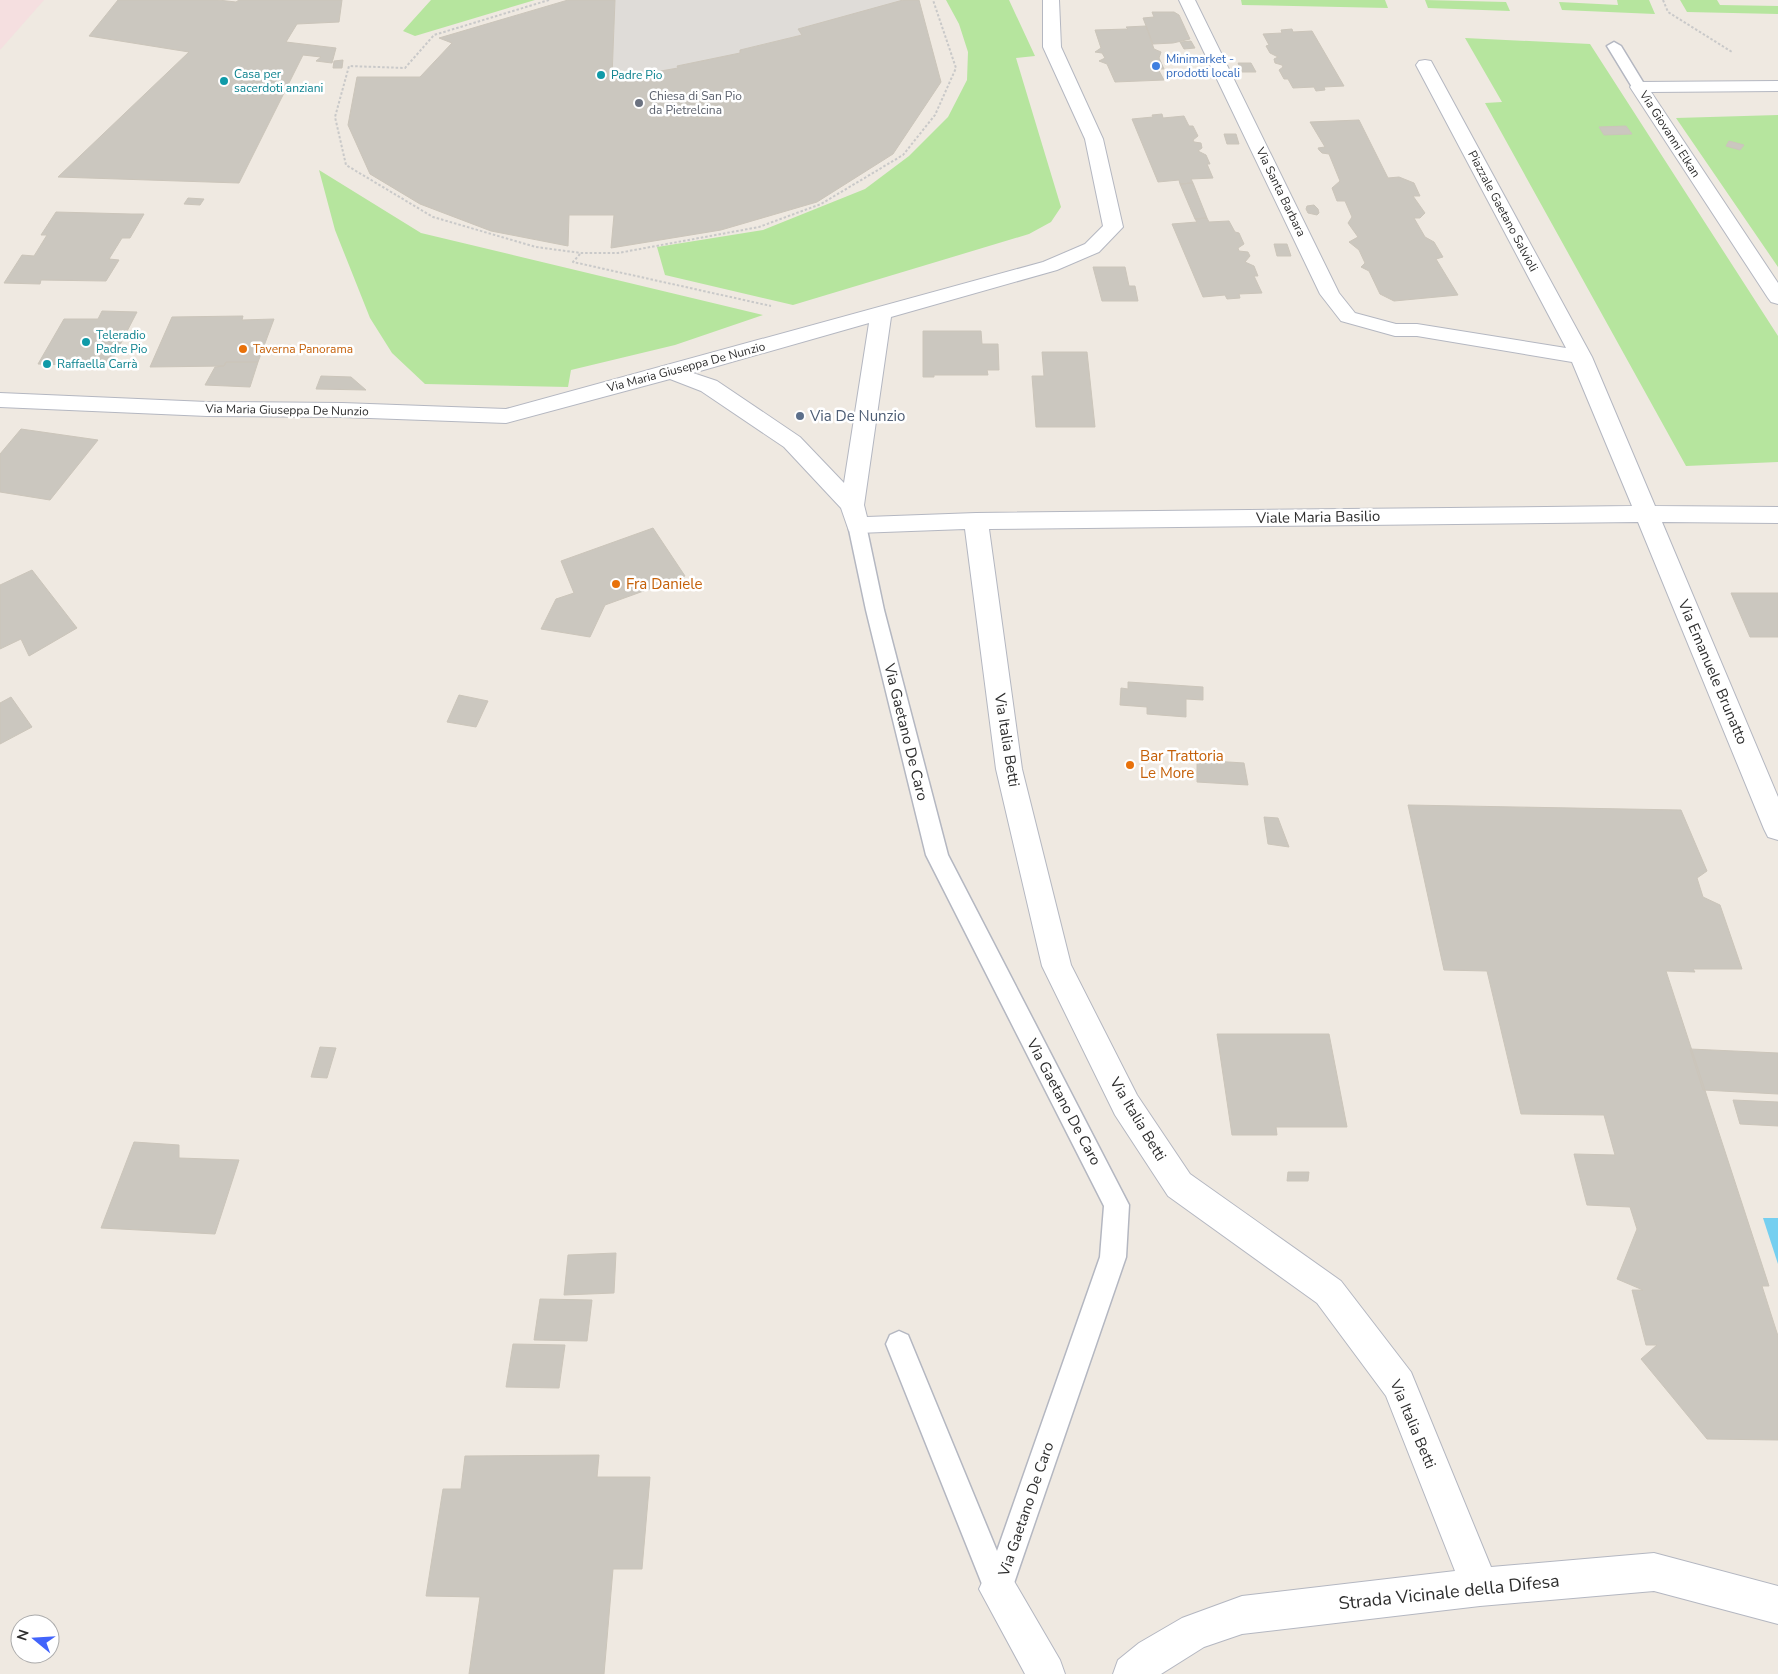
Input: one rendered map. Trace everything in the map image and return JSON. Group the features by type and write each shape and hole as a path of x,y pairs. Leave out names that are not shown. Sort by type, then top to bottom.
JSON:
{"street":[{"name":"Via Maria Giuseppa De Nunzio","path":"0,400 207,409 342,410 506,416 1050,266 1092,248 1113,227 1094,139 1052,47 1051,0"},
{"name":"Via Santa Barbara","path":"1187,0 1330,294 1348,317 1395,330 1417,330 1580,357"},
{"name":"Piazzale Gaetano Salvioli","path":"1425,65 1580,357 1647,514"},
{"name":"Via Giovanni Elkan","path":"1639,87 1775,86"},
{"name":"Via Giovanni Elkan","path":"1639,87 1778,298"},
{"path":"855,515 881,313"},
{"path":"671,372 709,386 792,442 855,515"},
{"name":"Viale Maria Basilio","path":"855,515 976,521 1647,514 1778,516"},
{"name":"Via Emanuele Brunatto","path":"1647,514 1778,829"},
{"name":"Via Italia Betti","path":"976,521 1009,770 1057,966 1126,1105 1179,1185 1329,1292 1400,1384 1480,1587"},
{"name":"Strada Vicinale della Difesa","path":"1132,1674 1152,1656 1195,1631 1242,1615 1480,1587 1654,1572 1778,1605"},
{"name":"Via Gaetano De Caro","path":"998,1589 1046,1674"}],"lane":[{"path":"1614,46 1639,87"},
{"name":"Via Gaetano De Caro","path":"855,515 875,610 937,855 1029,1037 1118,1205 1113,1257 998,1589"},
{"path":"899,1344 998,1589"}],"path":[{"path":"549,0 434,35 405,68 349,66 335,117 346,165 433,217 536,247 580,253 618,253 759,226 821,204 869,177 902,155 935,115 956,68 933,0"},
{"path":"1662,0 1668,12 1758,69 1775,86"},
{"path":"580,253 573,262 786,310 799,318 810,333"}],"shaded area":[{"path":"0,0 44,0 0,50"},
{"path":"615,0 903,0 802,35 740,50 740,53 677,66 678,68 632,76 612,77"}],"green space":[{"path":"431,0 535,0 415,36 403,31"},
{"path":"946,0 1009,0 1035,56 1016,58 1061,207 1051,222 1029,234 793,305 665,275 657,247 763,230 865,189 909,156 948,117 967,80 968,52 959,24"},
{"path":"1241,0 1385,0 1388,8 1242,5"},
{"path":"1425,0 1506,2 1510,11 1428,8"},
{"path":"1617,0 1649,0 1655,14 1562,10 1559,2 1618,5"},
{"path":"1680,0 1717,0 1720,5 1778,6 1778,14 1687,12"},
{"path":"1465,38 1590,44 1778,336 1778,462 1686,466 1485,103 1502,102"},
{"path":"1778,115 1778,267 1676,118"},
{"path":"319,170 421,233 763,315 675,345 571,370 568,387 425,384 392,353 370,318 335,230"}],"water":[{"path":"1763,1218 1778,1218 1778,1264"}],"building":[{"name":"Casa per sacerdoti anziani","path":"118,0 218,0 236,2 239,0 342,0 339,22 297,24 286,42 336,48 332,63 316,61 321,57 303,55 239,183 58,177 189,52 89,36"},
{"name":"Chiesa di San Pio da Pietrelcina","path":"568,0 615,0 612,77 632,76 678,68 677,66 740,53 740,50 802,35 798,29 903,0 919,0 941,82 893,154 817,202 721,230 611,248 614,215 569,215 568,246 491,231 420,204 370,174 348,125 357,77 420,77 452,43 439,38"},
{"path":"1152,12 1174,12 1179,15 1190,39 1173,43 1153,44 1143,18 1154,17"},
{"path":"1146,26 1154,49 1161,52 1159,58 1164,69 1158,69 1164,80 1115,82 1107,64 1099,61 1105,58 1102,53 1095,52 1101,48 1095,30 1128,29 1126,27"},
{"path":"1292,29 1293,32 1312,31 1344,86 1324,87 1325,90 1316,91 1314,87 1293,88 1288,79 1284,79 1279,70 1283,67 1275,63 1274,59 1278,57 1270,53 1266,46 1269,45 1263,34 1282,33 1281,30"},
{"path":"1191,41 1195,48 1184,49 1180,42"},
{"path":"343,60 342,68 333,68 334,61"},
{"path":"1238,63 1251,63 1256,72 1242,72"},
{"path":"1162,114 1163,118 1184,116 1189,126 1193,126 1198,136 1193,140 1194,142 1201,143 1202,148 1198,151 1206,155 1210,164 1207,164 1213,178 1191,179 1193,183 1180,184 1179,180 1158,182 1132,119"},
{"path":"1359,120 1388,178 1399,177 1414,183 1420,196 1413,196 1425,213 1420,218 1414,218 1425,237 1434,242 1443,257 1436,259 1458,295 1394,301 1380,294 1369,271 1361,267 1365,263 1359,250 1349,242 1358,237 1348,223 1352,217 1345,201 1337,201 1332,188 1340,181 1329,154 1322,153 1319,150 1318,148 1325,147 1310,122"},
{"path":"1626,126 1632,134 1604,135 1599,127"},
{"path":"1224,134 1236,134 1239,144 1227,144"},
{"path":"1729,141 1744,145 1740,150 1726,146"},
{"path":"1193,183 1207,218 1195,219 1180,184"},
{"path":"188,198 204,199 200,205 184,204"},
{"path":"1314,205 1318,209 1319,213 1317,215 1308,213 1306,209 1307,206"},
{"path":"56,212 144,214 130,238 122,238 109,259 119,260 106,281 41,280 40,284 4,283 22,255 34,256 47,235 41,235"},
{"path":"1207,218 1209,222 1229,221 1235,232 1239,233 1244,244 1238,248 1239,251 1248,252 1250,256 1245,262 1254,266 1258,276 1254,276 1262,293 1239,294 1240,298 1227,299 1225,295 1203,297 1172,224 1197,222 1195,219"},
{"path":"1274,244 1287,244 1291,256 1277,256"},
{"path":"1093,267 1125,267 1129,286 1135,286 1138,301 1102,301"},
{"name":"Teleradio Padre Pio","path":"102,311 137,312 109,366 38,364 64,319 98,319"},
{"path":"243,316 242,320 274,319 258,362 226,362 224,366 150,367 172,317"},
{"path":"923,331 981,331 982,344 998,344 999,370 987,370 988,375 934,375 934,377 923,377"},
{"path":"1042,352 1087,352 1095,427 1036,427 1032,376 1044,376"},
{"path":"226,362 258,362 250,387 205,385 215,367 224,366"},
{"path":"321,376 351,377 366,390 316,389"},
{"path":"21,429 98,440 50,500 0,492 0,454"},
{"name":"Fra Daniele","path":"653,528 685,576 605,605 590,637 541,629 556,599 574,593 561,561"},
{"path":"32,570 77,628 29,656 21,639 0,649 0,585"},
{"path":"1731,593 1778,593 1778,637 1750,637"},
{"path":"1128,682 1203,687 1203,700 1186,699 1186,717 1147,714 1147,707 1120,705 1121,688 1128,689"},
{"path":"459,695 488,701 476,727 447,722"},
{"path":"11,697 32,727 0,744 0,703"},
{"path":"1197,760 1244,763 1248,785 1197,782"},
{"path":"1408,805 1681,810 1707,871 1697,878 1703,897 1720,905 1742,969 1693,969 1695,972 1666,971 1769,1286 1762,1286 1778,1336 1778,1440 1707,1439 1641,1359 1657,1345 1646,1345 1632,1290 1643,1290 1617,1279 1637,1229 1630,1207 1587,1205 1574,1154 1615,1155 1604,1115 1521,1114 1487,971 1444,970"},
{"path":"1264,817 1278,818 1289,847 1268,844"},
{"path":"1217,1034 1329,1034 1347,1127 1276,1127 1277,1135 1232,1135"},
{"path":"320,1047 336,1048 327,1078 311,1077"},
{"path":"1690,1049 1778,1053 1778,1094 1703,1090"},
{"path":"1733,1100 1778,1102 1778,1126 1740,1124"},
{"path":"134,1142 179,1145 179,1158 239,1160 215,1234 101,1228"},
{"path":"1288,1172 1309,1172 1308,1181 1287,1181"},
{"path":"616,1253 614,1293 564,1295 568,1255"},
{"path":"540,1299 592,1300 587,1341 534,1340"},
{"path":"513,1344 565,1345 559,1388 506,1387"},
{"path":"599,1455 597,1477 650,1477 642,1569 613,1569 604,1674 469,1674 480,1597 426,1596 443,1489 461,1489 465,1456"}],"place":[{"name":"Minimarket - prodotti locali","path":"1156,66"},
{"name":"Padre Pio","path":"601,75"},
{"name":"Casa per sacerdoti anziani","path":"224,81"},
{"name":"Chiesa di San Pio da Pietrelcina","path":"639,103"},
{"name":"Teleradio Padre Pio","path":"86,342"},
{"name":"Taverna Panorama","path":"243,349"},
{"name":"Raffaella Carrà","path":"47,364"},
{"name":"Via De Nunzio","path":"800,416"},
{"name":"Fra Daniele","path":"616,584"},
{"name":"Bar Trattoria Le More","path":"1130,765"}]}
